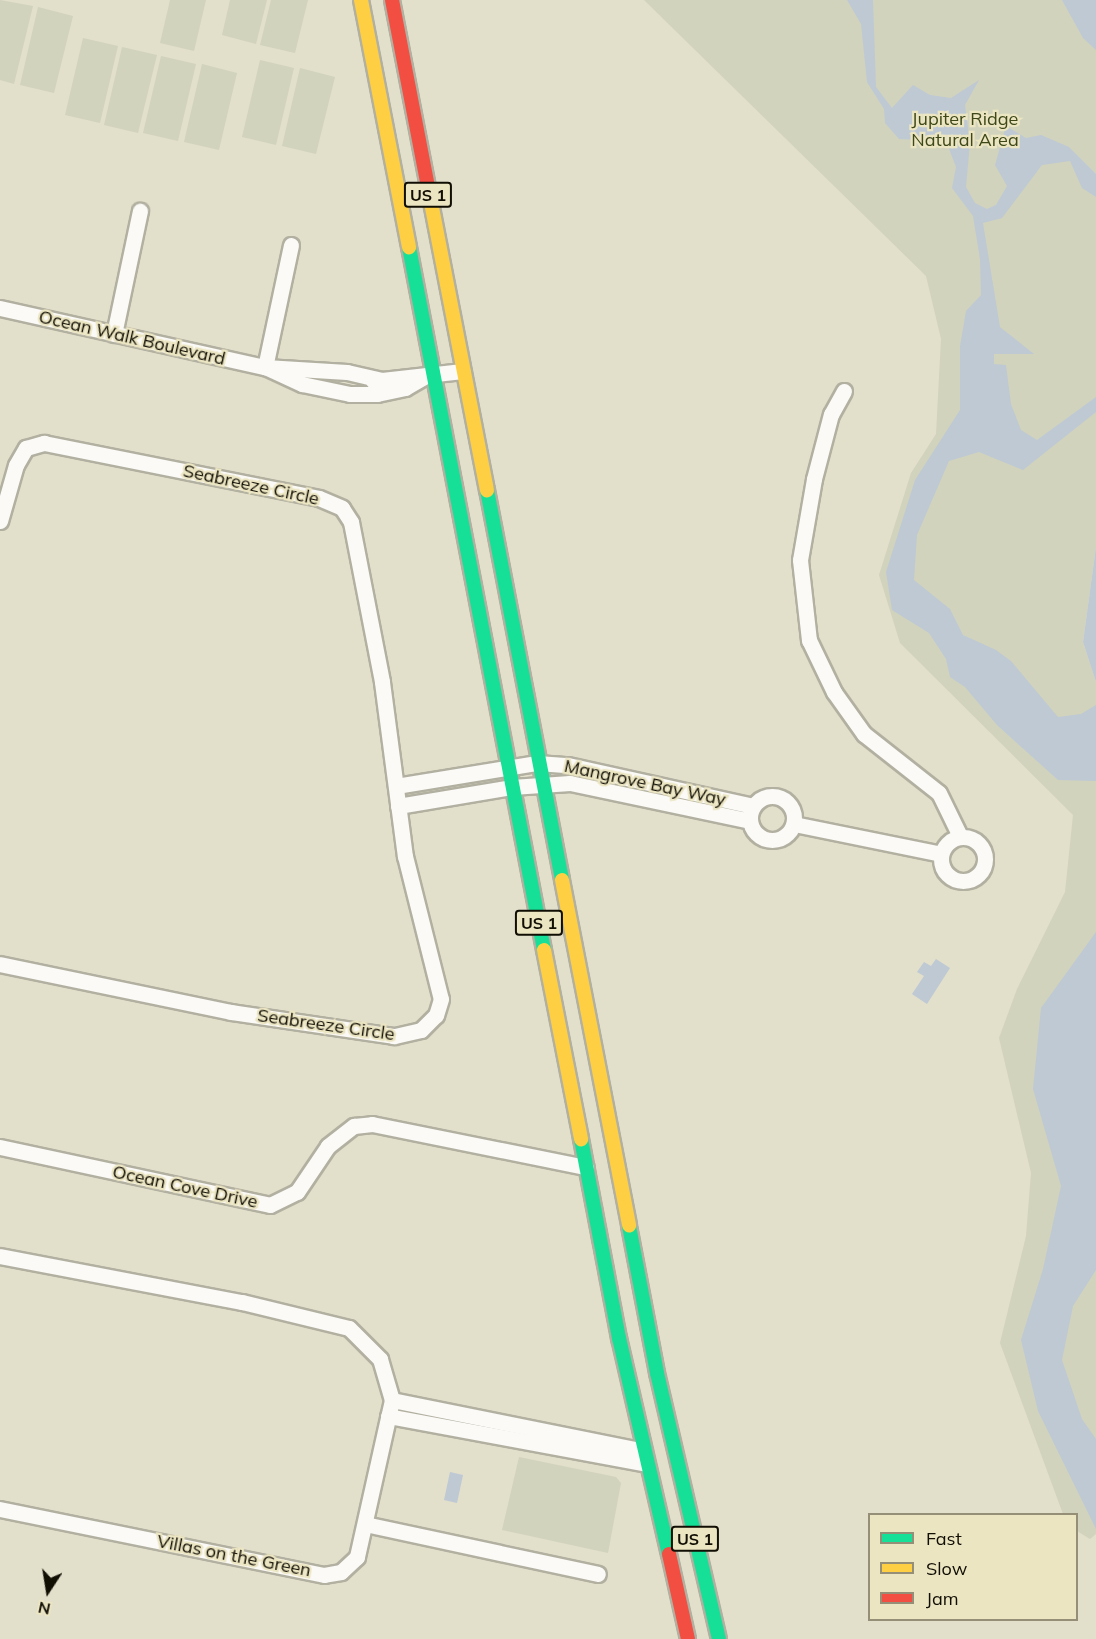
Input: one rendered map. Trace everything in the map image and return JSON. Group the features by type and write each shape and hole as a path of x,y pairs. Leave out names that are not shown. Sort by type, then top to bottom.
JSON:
{"main road":[{"name":"US 1","path":"361,0 619,1338 688,1639"},
{"name":"US 1","path":"392,0 541,784 657,1373 719,1639"},
{"path":"542,939 567,1005 596,1146 618,1175"},
{"path":"619,1338 638,1348 686,1540 702,1567"}],"street":[{"path":"114,334 140,211"},
{"path":"265,367 291,245"},
{"name":"Ocean Walk Boulevard","path":"0,308 265,367 346,372 382,380"},
{"name":"Ocean Walk Boulevard","path":"265,367 302,384 377,394 405,388 434,372"},
{"name":"Ocean Walk Boulevard","path":"338,390 434,372 462,371"},
{"path":"844,391 831,414 814,479 800,560 809,640 834,692 864,734 939,793 960,836"},
{"name":"Seabreeze Circle","path":"0,520 16,465 26,448 44,443 319,498 342,508 351,522 382,682 405,856 441,993 436,1015 421,1030 394,1036 231,1012 0,964"},
{"path":"396,786 537,763"},
{"name":"Mangrove Bay Way","path":"537,763 568,765 753,806"},
{"path":"437,779 441,799"},
{"name":"Mangrove Bay Way","path":"541,784 570,783 750,821"},
{"path":"398,806 541,784"},
{"path":"766,796 780,797 791,805 794,824 786,835 774,840 759,835 750,821 753,806 766,796"},
{"path":"794,824 940,854"},
{"path":"960,836 976,841 984,852 984,865 977,876 965,881 949,876 940,863 940,854 946,843 960,836"},
{"name":"Ocean Cove Drive","path":"0,1147 270,1205 297,1192 339,1133 354,1126 372,1124 586,1167"},
{"path":"0,1256 242,1302 349,1328 380,1359 392,1400 646,1457"},
{"name":"Villas on the Green","path":"0,1509 324,1575 341,1572 357,1557 392,1400"},
{"path":"388,1416 646,1457"},
{"path":"365,1524 598,1574"}],"green space":[{"path":"0,0 33,6 14,84 0,80"},
{"path":"170,0 206,0 194,51 160,43"},
{"path":"230,0 267,0 256,44 222,35"},
{"path":"271,0 308,0 295,53 260,45"},
{"name":"Jupiter Ridge Natural Area","path":"644,0 1096,0 1096,547 1083,642 1096,682 1096,1534 1090,1539 1078,1532 1078,1513 1063,1513 1000,1343 1026,1236 1031,1173 999,1038 1017,989 1065,892 1073,815 900,643 879,575 911,473 936,434 941,339 926,276"},
{"path":"38,7 73,16 54,93 20,85"},
{"path":"83,38 118,46 100,123 65,115"},
{"path":"122,47 157,55 138,133 104,125"},
{"path":"161,56 196,64 178,141 143,133"},
{"path":"260,60 294,68 276,145 242,137"},
{"path":"202,64 237,73 219,150 184,142"},
{"path":"300,68 335,77 316,154 282,146"},
{"path":"519,1457 616,1477 621,1483 608,1553 502,1530"}],"shaded area":[{"path":"847,0 873,0 876,87 892,108 913,85 930,95 951,98 979,80 965,105 970,143 966,187 975,203 987,209 996,205 1007,186 995,165 1006,126 1026,138 1041,135 1069,147 1096,174 1096,197 1082,188 1070,161 1042,165 1002,218 983,223 1000,327 1034,354 994,354 994,364 1006,365 1011,404 1021,430 1037,440 1096,397 1096,412 1023,470 979,452 949,461 917,535 914,580 950,609 963,635 996,650 1011,661 1058,717 1081,714 1096,705 1096,781 1058,780 997,725 965,687 950,677 946,659 929,633 892,610 886,572 915,480 960,410 960,346 966,311 981,295 980,259 973,216 952,188 956,167 946,141 899,139 885,123 884,109 867,82 861,24"},
{"path":"1062,0 1096,0 1096,50 1083,38"},
{"path":"1096,547 1096,682 1083,642"},
{"path":"1096,932 1096,1270 1073,1306 1062,1360 1082,1419 1096,1439 1096,1529 1038,1411 1021,1340 1043,1269 1061,1186 1033,1089 1041,1008"},
{"path":"936,959 950,968 927,1004 912,994 924,976 917,972 924,962 931,966"},
{"path":"450,1472 463,1475 457,1503 444,1500"}],"traffic: fast":[{"path":"409,247 544,950"},
{"path":"487,490 562,880"},
{"path":"581,1139 619,1338 669,1554"},
{"path":"629,1226 657,1373 719,1639"}],"traffic: slow":[{"path":"361,0 409,247"},
{"path":"429,192 487,490"},
{"path":"562,880 629,1226"},
{"path":"544,950 581,1139"}],"traffic: jam":[{"path":"392,0 429,192"},
{"path":"669,1554 688,1639"}]}
